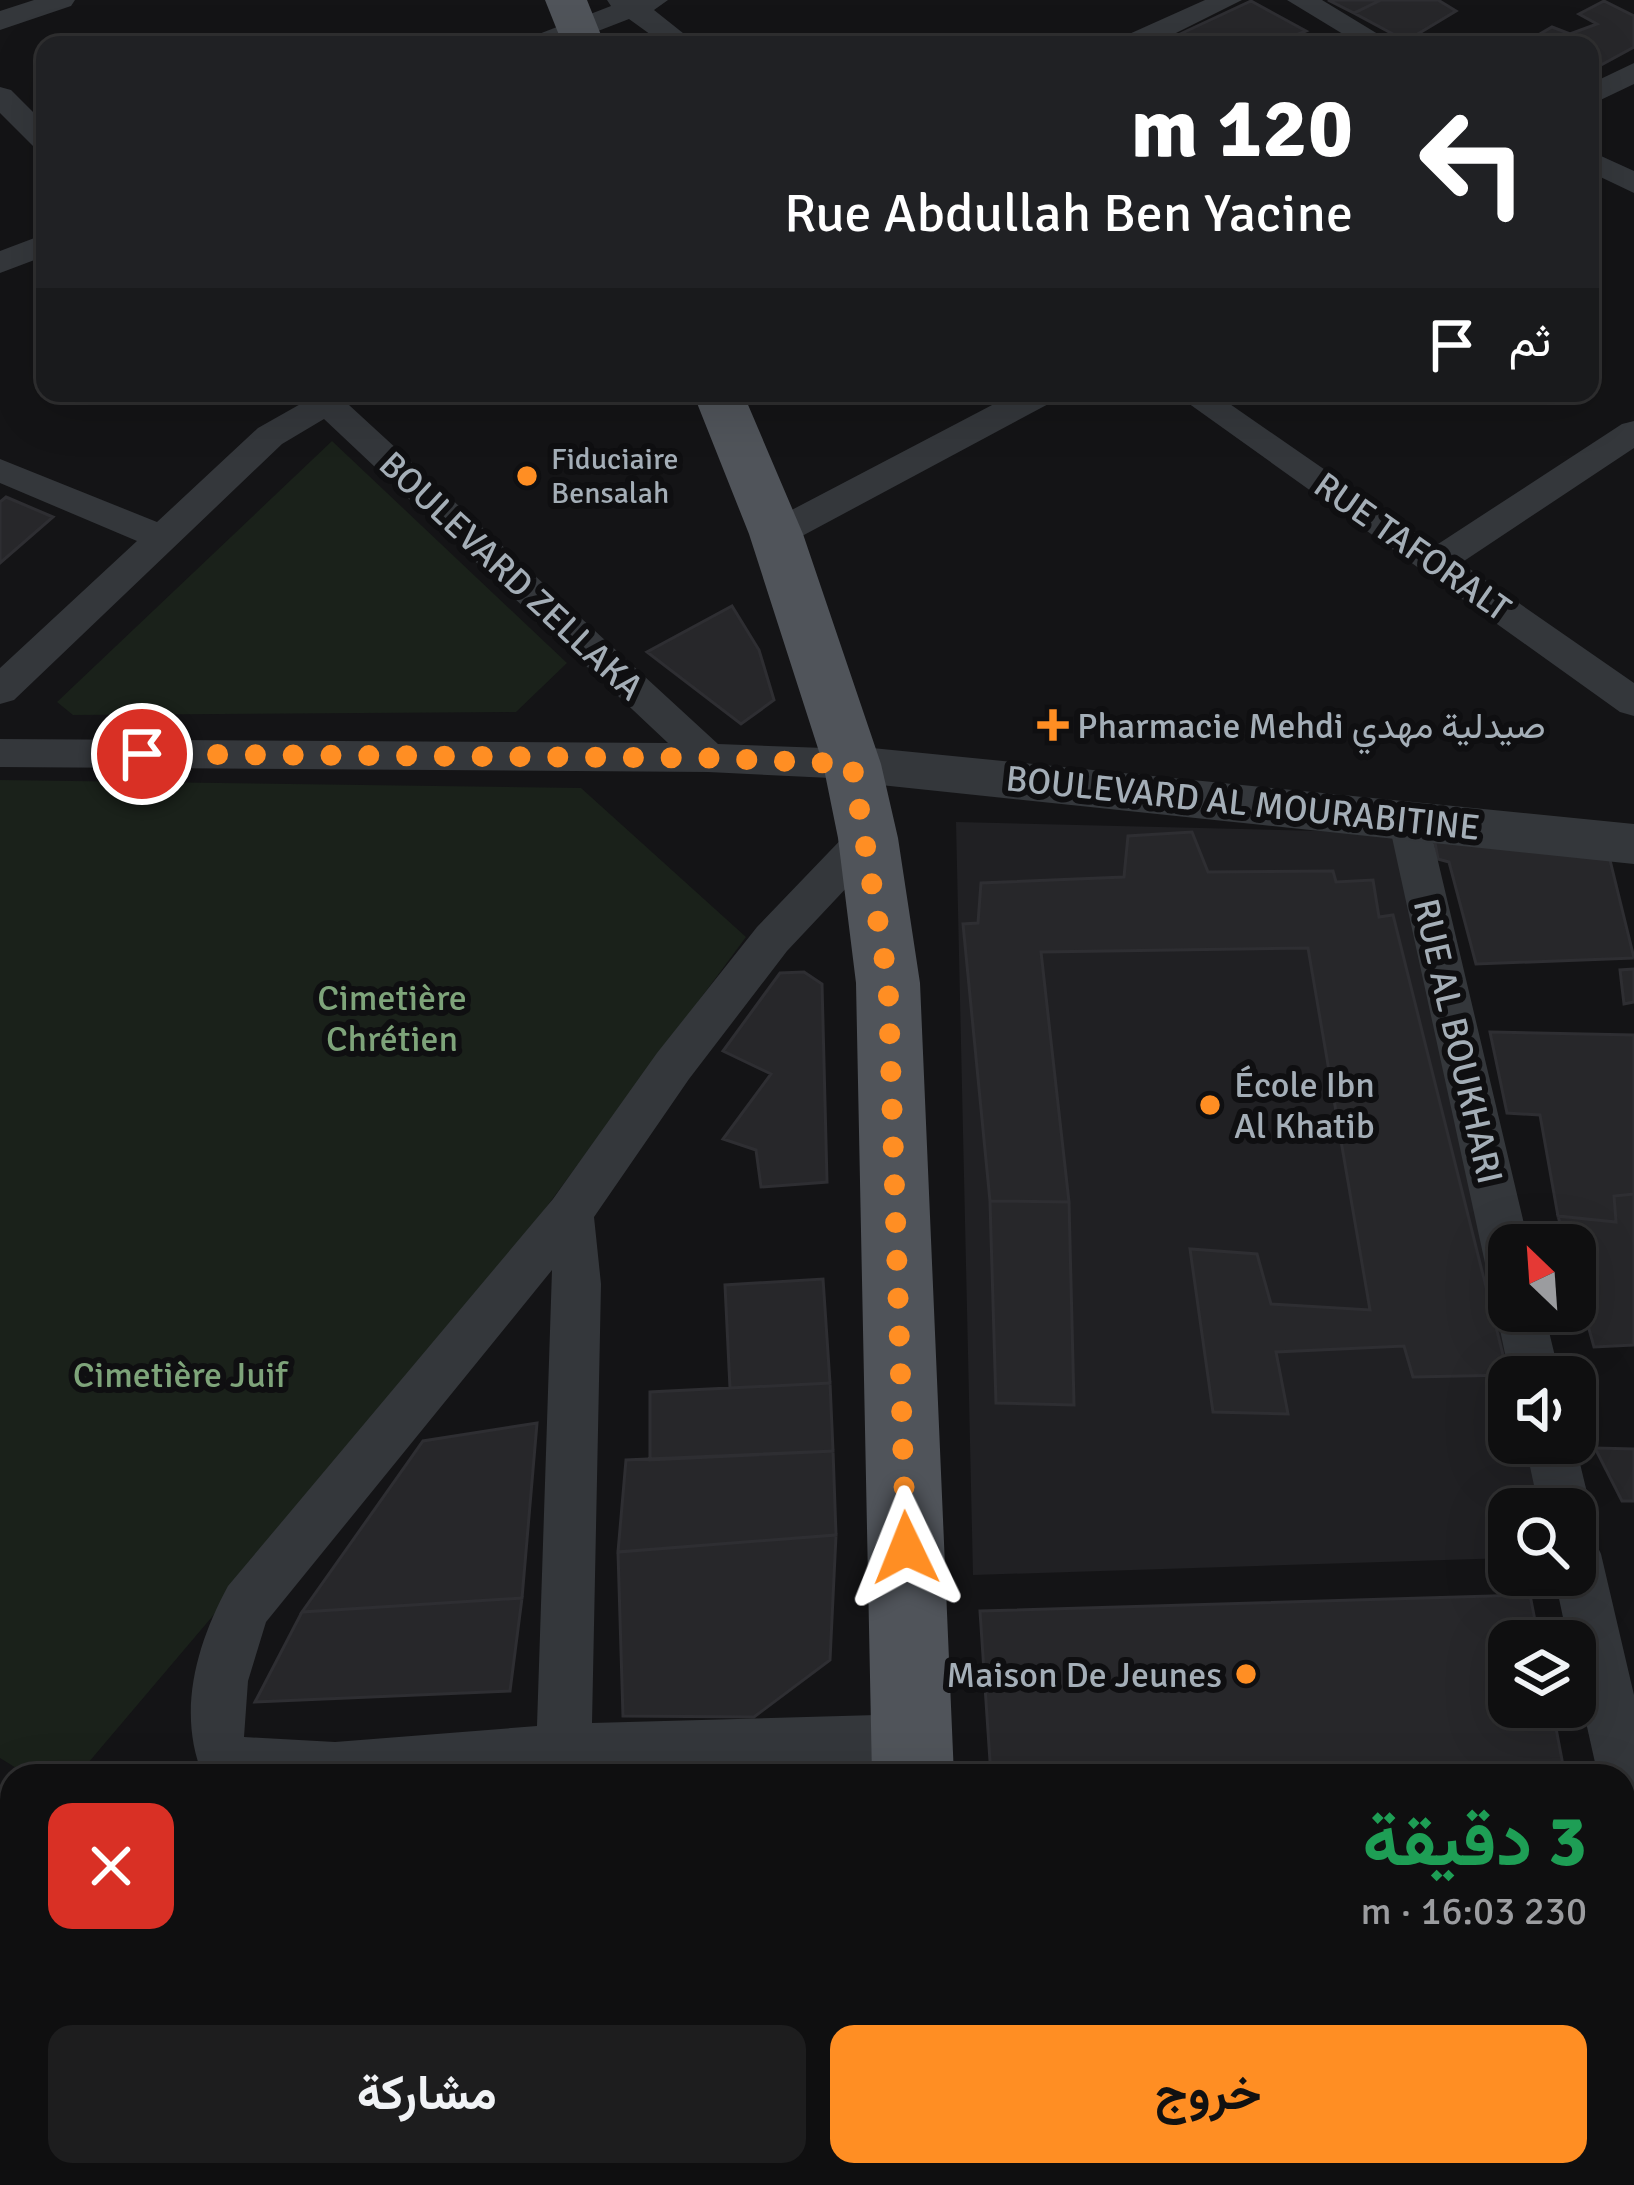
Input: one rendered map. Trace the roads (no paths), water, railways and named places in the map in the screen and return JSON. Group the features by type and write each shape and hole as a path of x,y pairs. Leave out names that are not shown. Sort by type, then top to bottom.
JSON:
{"main road":[{"path":"722,402 776,534 852,764 868,838 888,982 913,1759"}],"street":[{"path":"0,21 61,0"},
{"path":"1148,36 1228,0"},
{"path":"1301,0 1366,36"},
{"path":"575,25 635,3 674,36"},
{"path":"1599,91 1634,72"},
{"path":"0,96 36,132"},
{"path":"1599,165 1634,184"},
{"path":"0,263 36,248"},
{"path":"0,690 271,436 319,402"},
{"name":"BOULEVARD ZELLAKA","path":"334,402 708,758"},
{"path":"776,534 1025,402"},
{"name":"RUE TAFORALT","path":"1204,402 1634,702"},
{"path":"1438,561 1634,432"},
{"path":"0,470 161,537"},
{"path":"0,753 708,758 852,764"},
{"name":"BOULEVARD AL MOURABITINE","path":"852,764 1634,844"},
{"name":"RUE AL BOUKHARI","path":"1408,819 1500,1224"},
{"path":"240,1764 223,1757 214,1732 228,1652 242,1611 570,1213 673,1066 758,958 868,838"},
{"path":"564,1751 577,1283 570,1213"},
{"path":"1585,1596 1623,1764"},
{"path":"437,1764 564,1751 913,1759"}],"place":[{"name":"Fiduciaire Bensalah","path":"527,476"},
{"name":"Pharmacie Mehdi صيدلية مهدي","path":"1053,725"},
{"name":"École Ibn Al Khatib","path":"1210,1105"},
{"name":"Maison De Jeunes","path":"1246,1674"}],"park label":[{"name":"Cimetière Chrétien","path":"392,1018"},
{"name":"Cimetière Juif","path":"180,1374"}]}
